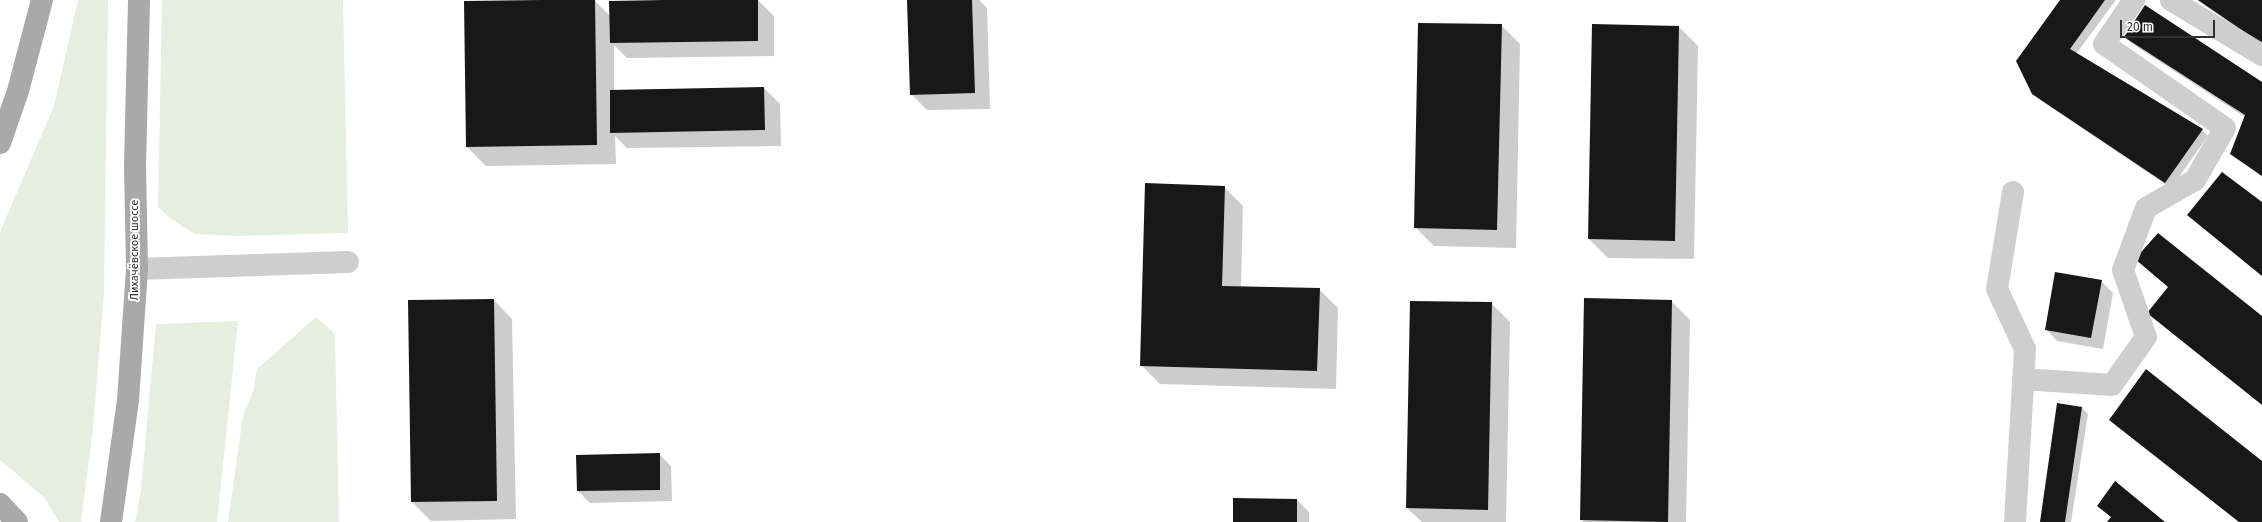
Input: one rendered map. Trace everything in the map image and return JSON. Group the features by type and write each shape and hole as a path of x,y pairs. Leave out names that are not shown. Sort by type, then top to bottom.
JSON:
{"main road":[{"path":"0,143 18,91 42,0"},
{"name":"Лихачёвское шоссе","path":"111,522 128,400 137,269 135,166 139,0"},
{"path":"0,504 17,522"}],"lane":[{"path":"2023,379 2112,385 2146,337 2123,270 2146,208 2195,180 2225,128 2104,44 2134,0"},
{"path":"2172,0 2262,55"},
{"path":"2013,192 1997,289 2024,349 2015,522"},
{"path":"137,269 348,262"}],"green space":[{"path":"78,0 108,0 104,292 93,429 81,522 59,522 44,497 0,460 0,232 54,106"},
{"path":"162,0 343,0 348,233 236,236 195,234 171,219 158,207"},
{"path":"316,317 335,334 339,522 228,522 243,415 253,392 257,369"},
{"path":"238,321 217,522 135,522 141,490 156,324"}],"building":[{"path":"595,0 597,145 466,147 464,1"},
{"path":"758,0 758,41 610,43 609,1"},
{"path":"907,0 972,0 975,93 910,95"},
{"path":"2060,0 2105,0 2070,49 2203,129 2165,183 2032,94 2016,61"},
{"path":"2198,0 2262,0 2262,44"},
{"path":"2145,5 2262,82 2262,176 2230,154 2245,115 2124,37"},
{"path":"1418,23 1502,24 1497,230 1414,228"},
{"path":"1592,24 1679,26 1675,241 1588,239"},
{"path":"764,87 765,130 610,133 610,90"},
{"path":"2222,172 2262,202 2262,276 2187,215"},
{"path":"1145,183 1225,186 1222,286 1320,288 1317,371 1140,366"},
{"path":"2158,233 2262,316 2262,405 2147,313 2168,287 2135,259"},
{"path":"2055,272 2102,280 2091,338 2045,330"},
{"path":"1584,298 1672,300 1668,522 1580,520"},
{"path":"494,299 497,501 411,502 408,300"},
{"path":"1410,301 1492,302 1488,510 1406,508"},
{"path":"2146,369 2262,461 2262,522 2239,522 2109,420"},
{"path":"2057,403 2082,407 2065,522 2040,522"},
{"path":"660,453 660,490 577,491 576,455"},
{"path":"2115,481 2165,522 2107,522 2111,517 2097,506"},
{"path":"1233,498 1297,499 1297,522 1233,522"}]}
